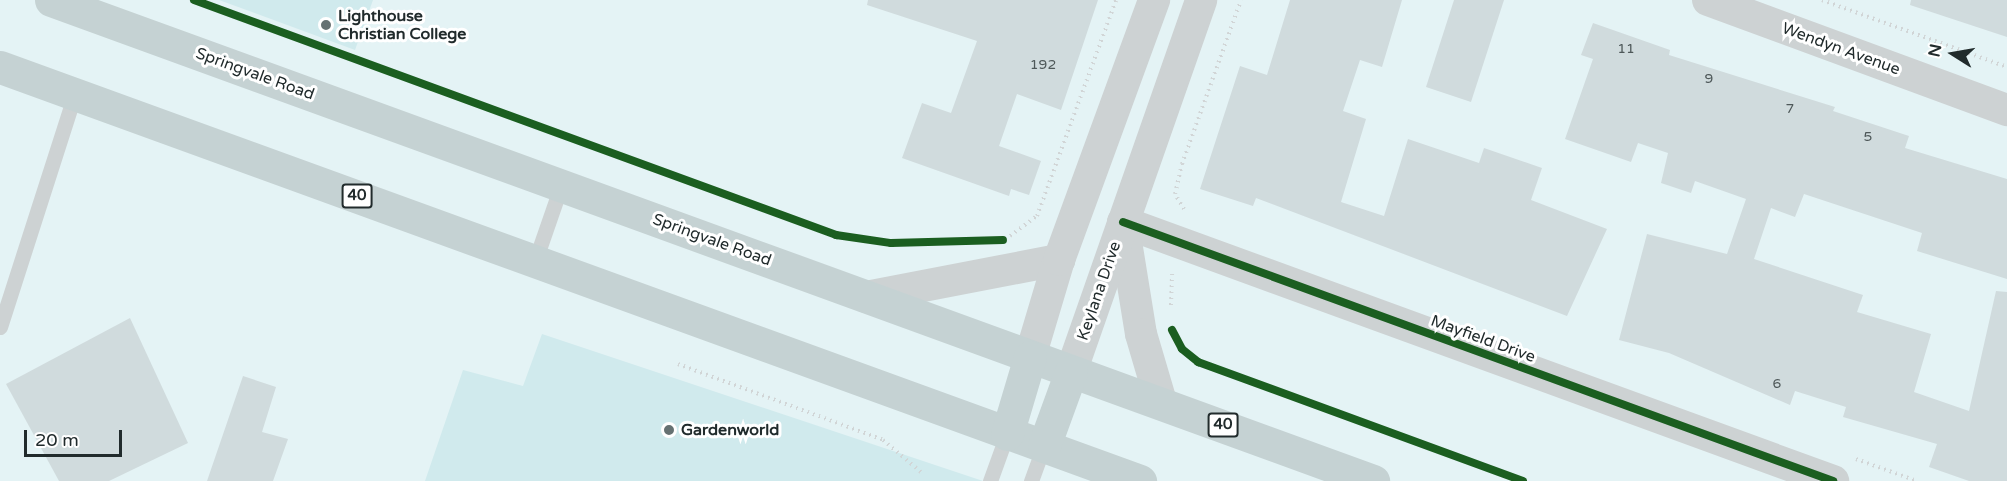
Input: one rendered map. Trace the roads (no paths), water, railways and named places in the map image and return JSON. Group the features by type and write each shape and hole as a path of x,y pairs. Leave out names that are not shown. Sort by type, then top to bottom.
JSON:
{"highway":[{"name":"Springvale Road","path":"51,0 1373,481"},
{"name":"40","path":"0,68 1140,481"},
{"path":"1007,434 1029,357"},
{"name":"Keylana Drive","path":"1044,446 1071,372"}],"street":[{"path":"1029,357 1059,260 1154,0"},
{"name":"Keylana Drive","path":"1071,372 1201,0"},
{"name":"Wendyn Avenue","path":"1708,0 2007,110"},
{"path":"1123,222 1141,334 1161,402"},
{"name":"Mayfield Drive","path":"1123,222 1841,469"},
{"path":"866,297 921,282 1059,260"}],"lane":[{"path":"0,327 75,94"},
{"path":"535,261 561,186"},
{"path":"990,481 1007,434"},
{"path":"1031,481 1044,446"}],"place":[{"name":"Lighthouse Christian College","path":"326,25"},
{"name":"Gardenworld","path":"669,430"}]}
